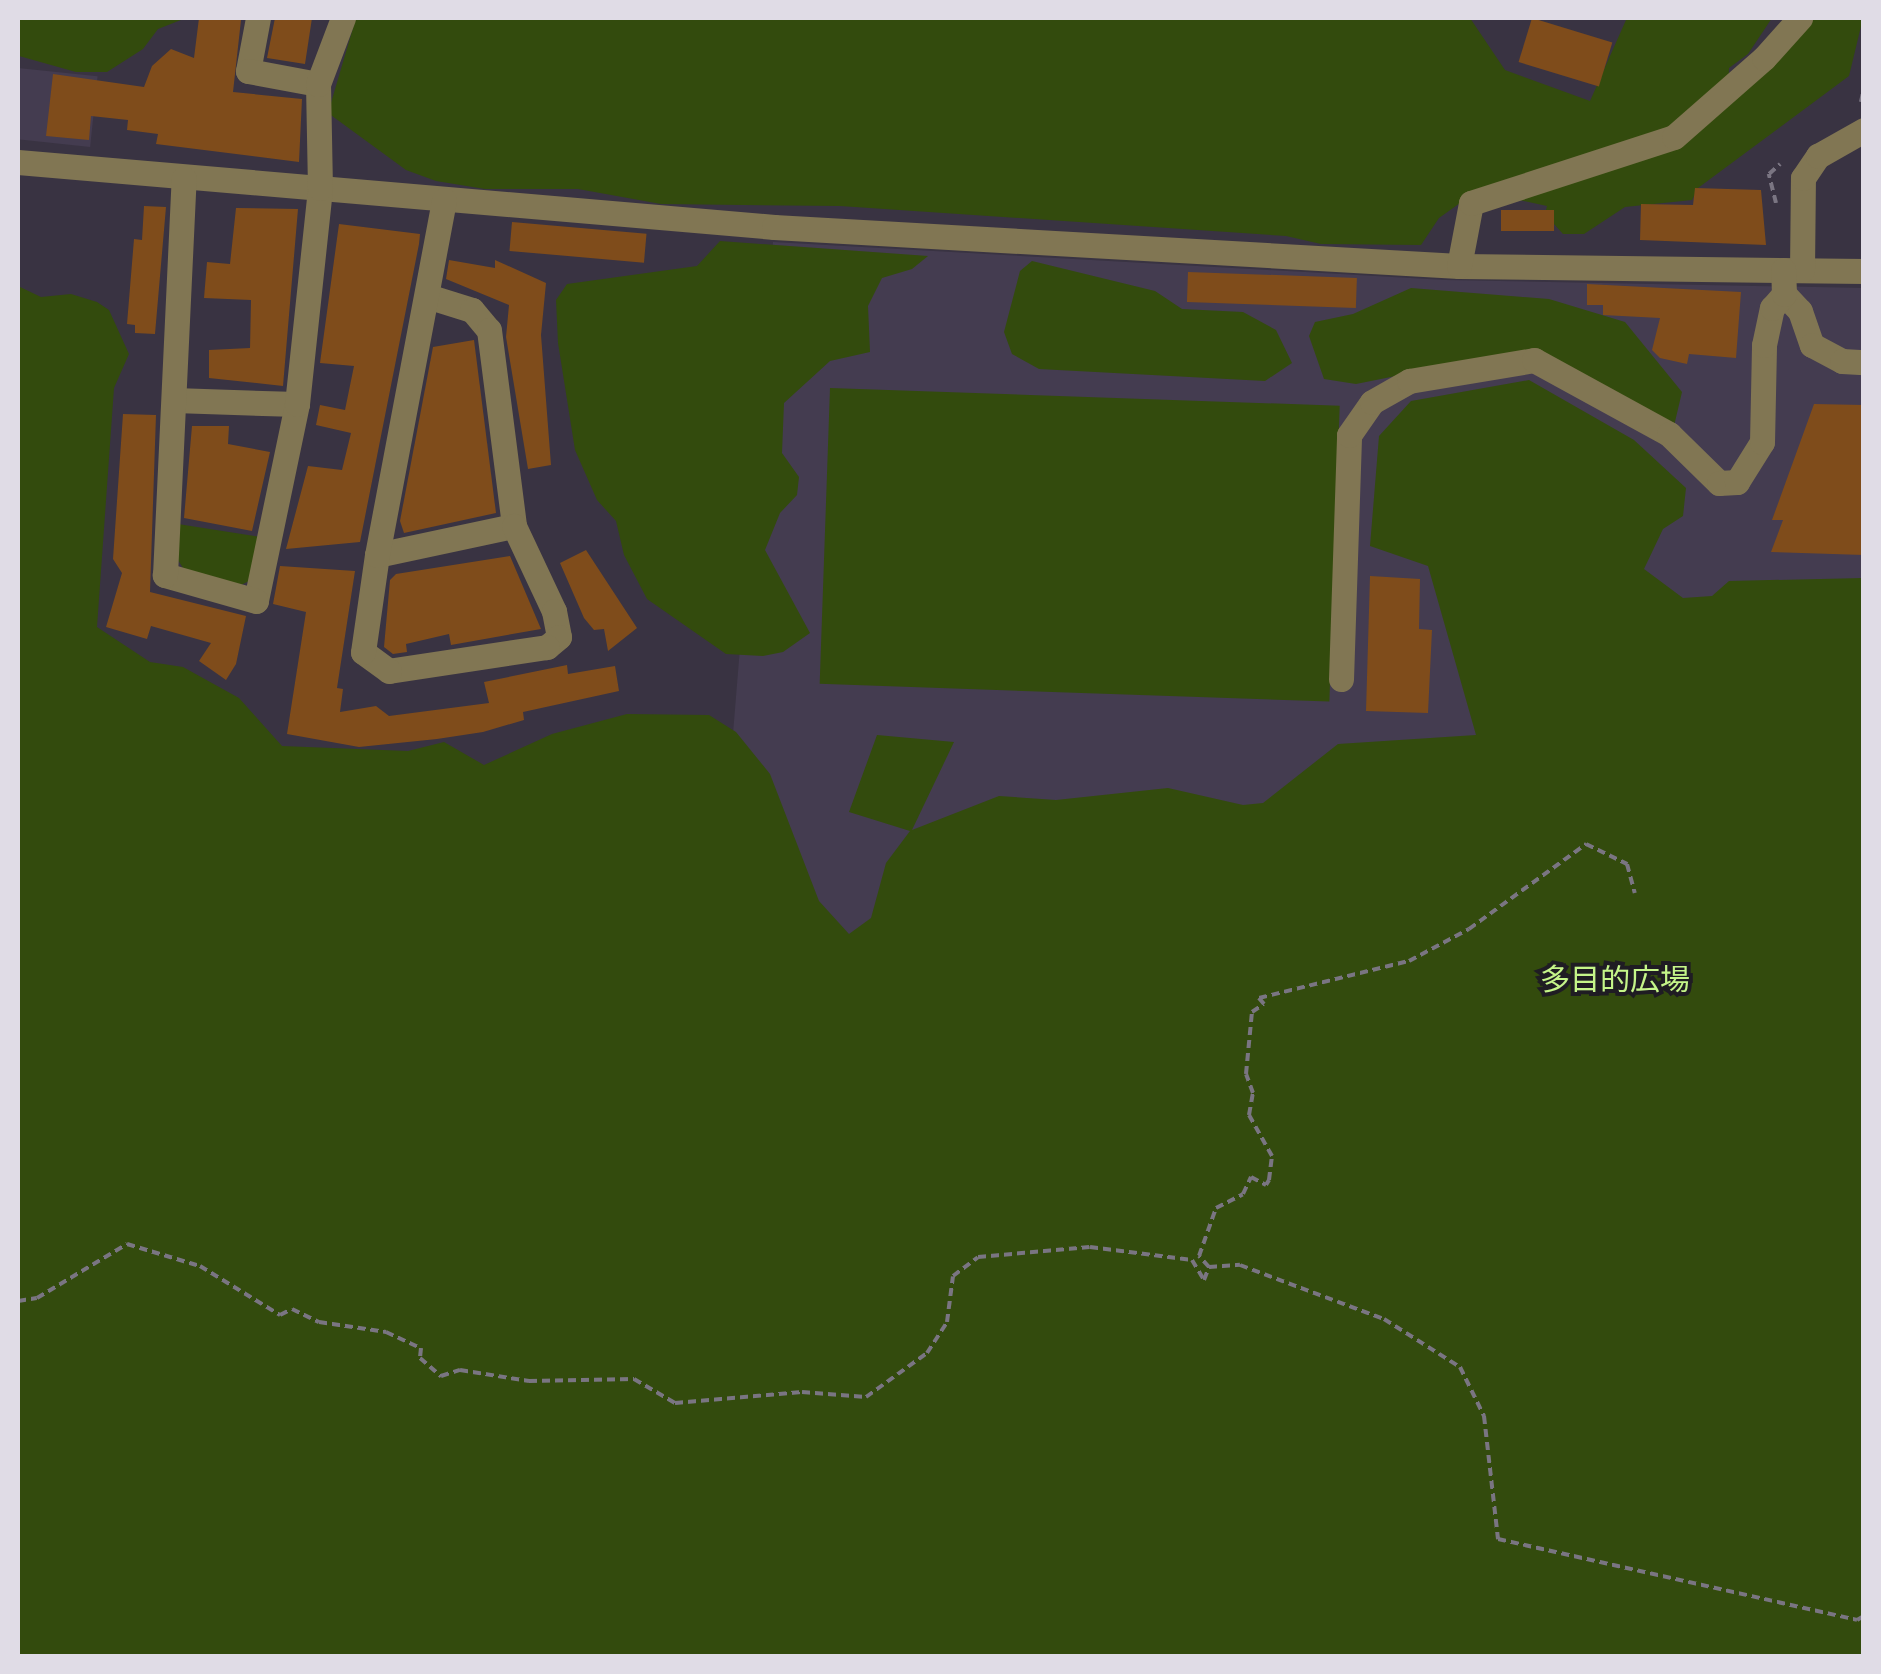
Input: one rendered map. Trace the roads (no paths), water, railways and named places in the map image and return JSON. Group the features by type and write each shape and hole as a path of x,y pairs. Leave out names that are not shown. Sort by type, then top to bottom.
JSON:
{"street":[{"path":"258,18 248,71 318,84"},
{"path":"184,178 165,575 256,601 297,404 320,188 318,84 343,18"},
{"path":"1459,266 1472,203 1674,137 1764,58 1800,18"},
{"path":"1341,679 1349,435 1372,402 1409,381 1534,360 1669,434 1719,483 1737,482 1762,442 1764,345 1772,308 1789,278 1803,178 1818,156 1864,130"},
{"path":"18,162 774,228 1459,266 1789,278 1864,271"},
{"path":"427,296 472,310 489,330 514,526 554,611 558,637 547,647 389,670 363,652 377,555 444,200"},
{"path":"1789,278 1812,345 1842,361 1864,362"},
{"path":"174,400 297,404"},
{"path":"377,555 514,526"}],"park label":[{"name":"多目的広場","path":"1615,979"}]}
